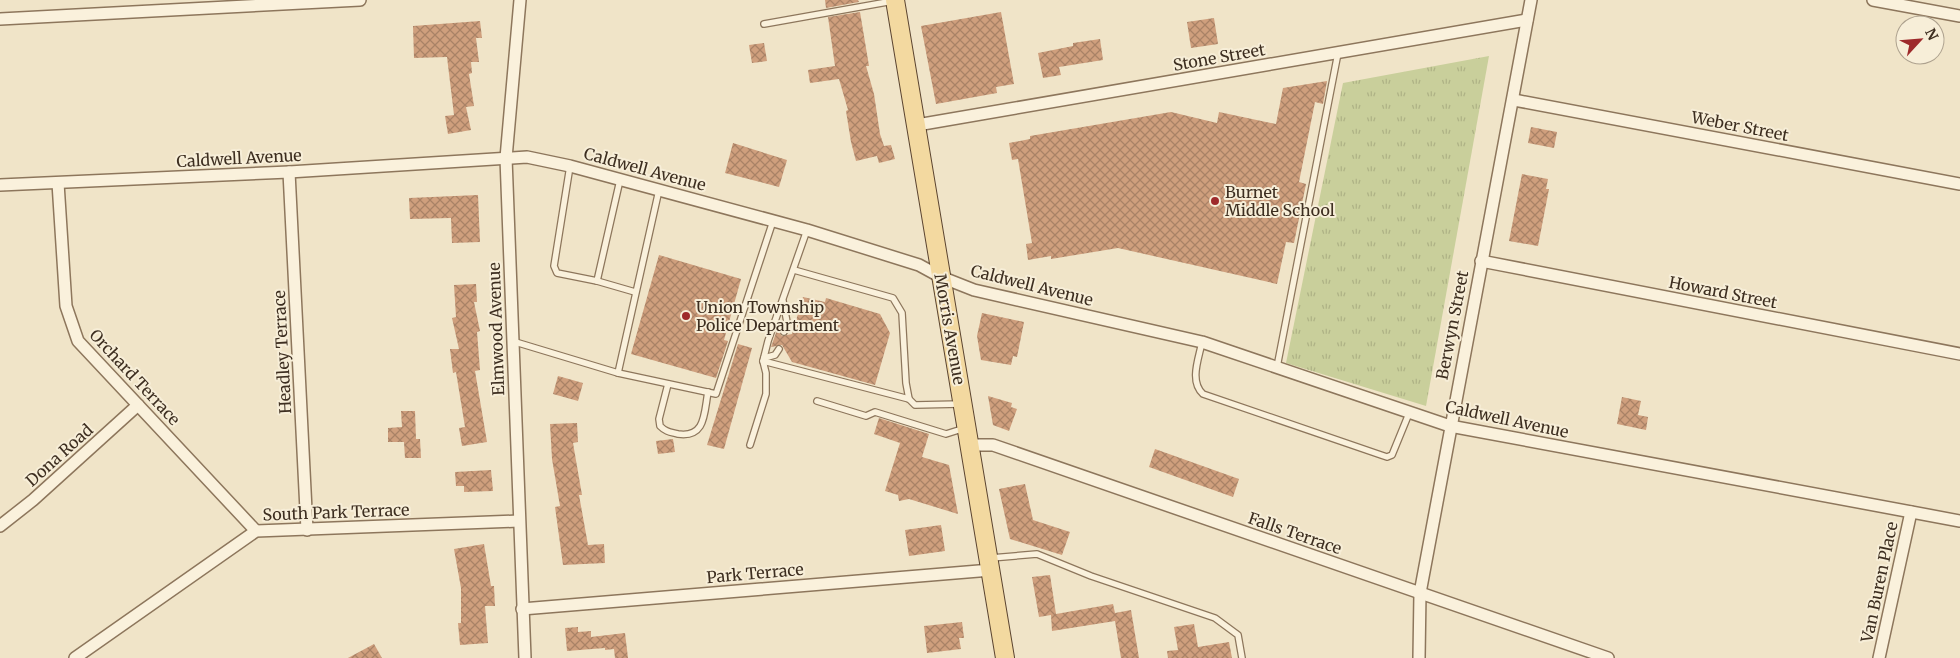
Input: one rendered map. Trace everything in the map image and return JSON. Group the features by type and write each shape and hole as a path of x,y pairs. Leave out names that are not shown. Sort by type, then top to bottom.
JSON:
{"main road":[{"name":"Morris Avenue","path":"895,0 1005,658"}],"street":[{"path":"0,19 360,0"},
{"name":"Elmwood Avenue","path":"520,0 506,158 518,521 525,658"},
{"name":"Berwyn Street","path":"1419,658 1420,593 1481,261 1514,100 1531,0"},
{"path":"1873,0 1960,16"},
{"name":"Stone Street","path":"917,125 1527,20"},
{"name":"Weber Street","path":"1514,100 1960,184"},
{"name":"Caldwell Avenue","path":"0,185 289,172 527,158 570,166 807,230 919,265 974,290 1202,342 1450,426 1960,521"},
{"name":"Headley Terrace","path":"289,172 307,530"},
{"name":"Orchard Terrace","path":"58,182 66,306 72,328 78,340 256,531"},
{"name":"Howard Street","path":"1481,261 1960,354"},
{"name":"Dona Road","path":"0,526 33,500 138,405"},
{"name":"Falls Terrace","path":"970,445 993,445 1608,658"},
{"name":"Van Buren Place","path":"1879,658 1911,512"},
{"name":"South Park Terrace","path":"75,658 256,531 518,521"},
{"name":"Park Terrace","path":"522,609 990,564"}],"lane":[{"path":"764,24 895,0"},
{"path":"1277,367 1338,53"},
{"path":"570,166 554,266 557,273 597,281 634,292"},
{"path":"597,281 620,180"},
{"path":"618,373 634,292 659,190"},
{"path":"512,341 618,373 716,394 773,220"},
{"path":"750,446 766,394 764,360 807,230"},
{"path":"794,270 893,298 902,313 906,383 909,400"},
{"path":"783,301 787,322 784,332"},
{"path":"1202,342 1195,380 1198,389 1203,394 1387,457 1392,455 1410,411"},
{"path":"764,360 775,356 779,350"},
{"path":"764,360 909,400 915,405 963,404"},
{"path":"668,384 659,419 660,426 666,432 688,435 695,433 700,427 708,392"},
{"path":"817,401 866,416 875,412 946,434 967,427"},
{"path":"990,564 1037,554 1091,576 1215,618 1238,635 1242,658"}],"green space":[{"path":"1489,56 1426,406 1286,363 1343,83"}],"building":[{"path":"825,0 858,0 859,2 826,8"},
{"path":"860,12 869,66 866,66 874,94 880,134 884,146 891,145 895,159 879,163 877,156 856,161 846,111 848,110 839,79 810,83 808,70 835,66 828,17"},
{"path":"1001,12 1014,84 996,87 997,93 936,104 921,26"},
{"path":"1214,18 1218,44 1191,48 1187,22"},
{"path":"480,21 482,38 476,38 479,62 471,62 472,73 469,74 474,106 466,107 471,130 448,134 445,116 454,115 447,57 414,58 413,26"},
{"path":"1100,39 1103,60 1059,67 1061,75 1043,78 1038,53 1073,46 1073,43"},
{"path":"764,43 767,61 752,63 749,45"},
{"path":"1327,81 1323,104 1315,102 1299,182 1306,184 1294,243 1286,242 1277,284 1118,248 1051,259 1051,256 1028,260 1026,244 1032,243 1018,159 1012,160 1009,143 1030,139 1030,136 1171,112 1217,123 1219,112 1276,124 1283,88"},
{"path":"1531,127 1557,132 1554,148 1528,143"},
{"path":"733,143 787,160 779,187 725,173"},
{"path":"1522,174 1548,179 1546,189 1549,189 1538,246 1509,241"},
{"path":"478,195 480,242 452,243 451,218 410,219 409,198"},
{"name":"Union Township Police Department","path":"659,255 741,279 724,340 728,341 716,378 631,354"},
{"path":"476,284 477,302 474,302 480,331 477,332 480,370 475,371 487,442 462,446 459,428 465,427 456,372 453,373 450,349 459,349 452,318 456,317 454,285"},
{"path":"803,297 825,302 826,298 880,314 890,333 875,385 792,362 782,345 771,347 777,330 782,336 792,334"},
{"path":"982,313 1024,322 1017,357 1013,356 1011,365 981,360 977,336"},
{"path":"738,344 752,348 724,449 707,445"},
{"path":"558,376 583,383 578,401 553,394"},
{"path":"988,396 1012,403 1011,407 1017,409 1009,431 993,425"},
{"path":"1622,397 1641,401 1638,415 1648,417 1646,430 1617,424"},
{"path":"401,411 415,411 416,439 420,439 421,458 405,458 404,442 388,442 388,428 402,427"},
{"path":"879,418 929,434 922,457 949,465 958,514 909,499 899,501 898,495 885,491 900,443 874,434"},
{"path":"577,423 578,442 573,443 582,495 579,495 588,545 604,544 605,563 563,565 555,507 560,506 552,459 550,424"},
{"path":"673,439 675,452 658,454 656,441"},
{"path":"1155,449 1239,479 1233,497 1149,467"},
{"path":"491,470 493,491 464,492 464,486 456,486 455,472"},
{"path":"1025,484 1033,520 1070,532 1062,555 1010,539 999,489"},
{"path":"941,525 945,551 909,556 905,530"},
{"path":"484,544 491,586 494,586 495,606 485,606 488,643 460,645 458,623 461,623 461,588 454,549"},
{"path":"1050,575 1056,614 1113,604 1115,613 1131,610 1139,658 1121,658 1115,621 1052,631 1051,615 1039,617 1032,577"},
{"path":"962,622 964,638 959,638 961,649 927,653 924,626"},
{"path":"1194,624 1198,647 1229,642 1232,658 1168,658 1167,651 1178,650 1174,627"},
{"path":"578,627 578,632 591,631 591,637 625,633 628,658 615,658 614,649 567,651 565,628"},
{"path":"374,644 382,658 348,658"}],"place":[{"name":"Burnet Middle School","path":"1215,201"},
{"name":"Union Township Police Department","path":"686,316"}]}
